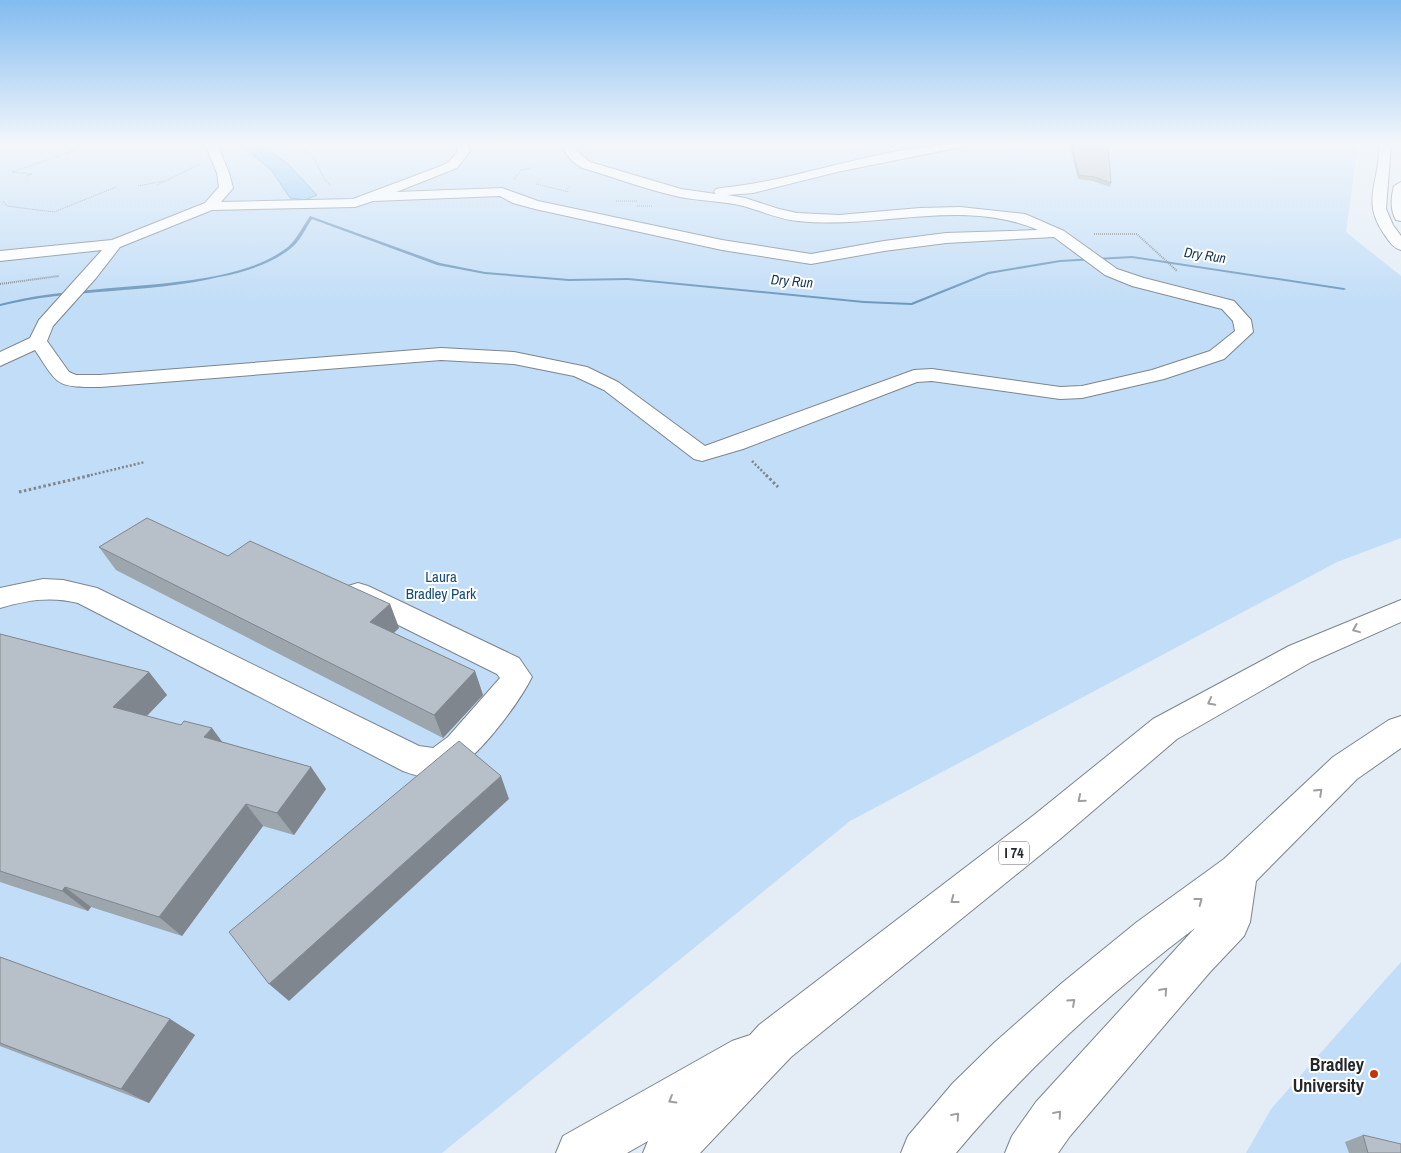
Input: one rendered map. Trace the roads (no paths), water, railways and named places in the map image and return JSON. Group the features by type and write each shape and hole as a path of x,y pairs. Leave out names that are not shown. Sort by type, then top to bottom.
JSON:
{"main road":[{"path":"210,206 217,198"},
{"path":"0,256 115,244 210,206 355,203 371,198"},
{"path":"514,198 722,245 811,259 884,246 946,238 1058,234"},
{"path":"42,332 62,376 72,381 100,381 441,354 514,358 540,362 580,371 611,386 702,454 735,444 914,376 932,376 1060,393 1082,392 1157,375 1217,356 1244,332 1242,320 1228,305 1138,282 1111,272 1058,234 1030,220 1002,214 920,212 860,218 821,219 776,213 745,202 715,198"},
{"path":"1379,198 1379,214 1390,233 1401,245"},
{"path":"1398,198 1401,217"},
{"path":"745,202 759,199 783,199 793,206 821,219"},
{"path":"355,203 366,207 518,200"},
{"path":"0,360 42,332 115,244"},
{"path":"0,598 25,590 43,588 59,588 87,595 416,761 438,764 460,747 509,690 516,677 508,666 348,588"},
{"name":"I 74","path":"667,1153 775,1041 1047,827 1165,729 1300,654 1401,610"},
{"path":"925,1153 990,1080 1077,998 1151,936 1238,872 1345,768 1401,730"},
{"path":"1029,1153 1053,1119 1194,957 1230,922 1238,872"},
{"path":"580,1153 775,1041"}],"water":[{"path":"290,198 310,198 305,200"}],"waterway":[{"name":"Dry Run","path":"0,305 18,300 63,294 132,289 207,279 240,271 269,261 289,248 311,217 439,264 485,273 569,280 628,279 864,302 912,304 988,273 1060,261 1132,257 1344,289"}],"place":[{"name":"Bradley University","path":"1374,1074"}],"park label":[{"name":"Laura Bradley Park","path":"441,584"}]}
